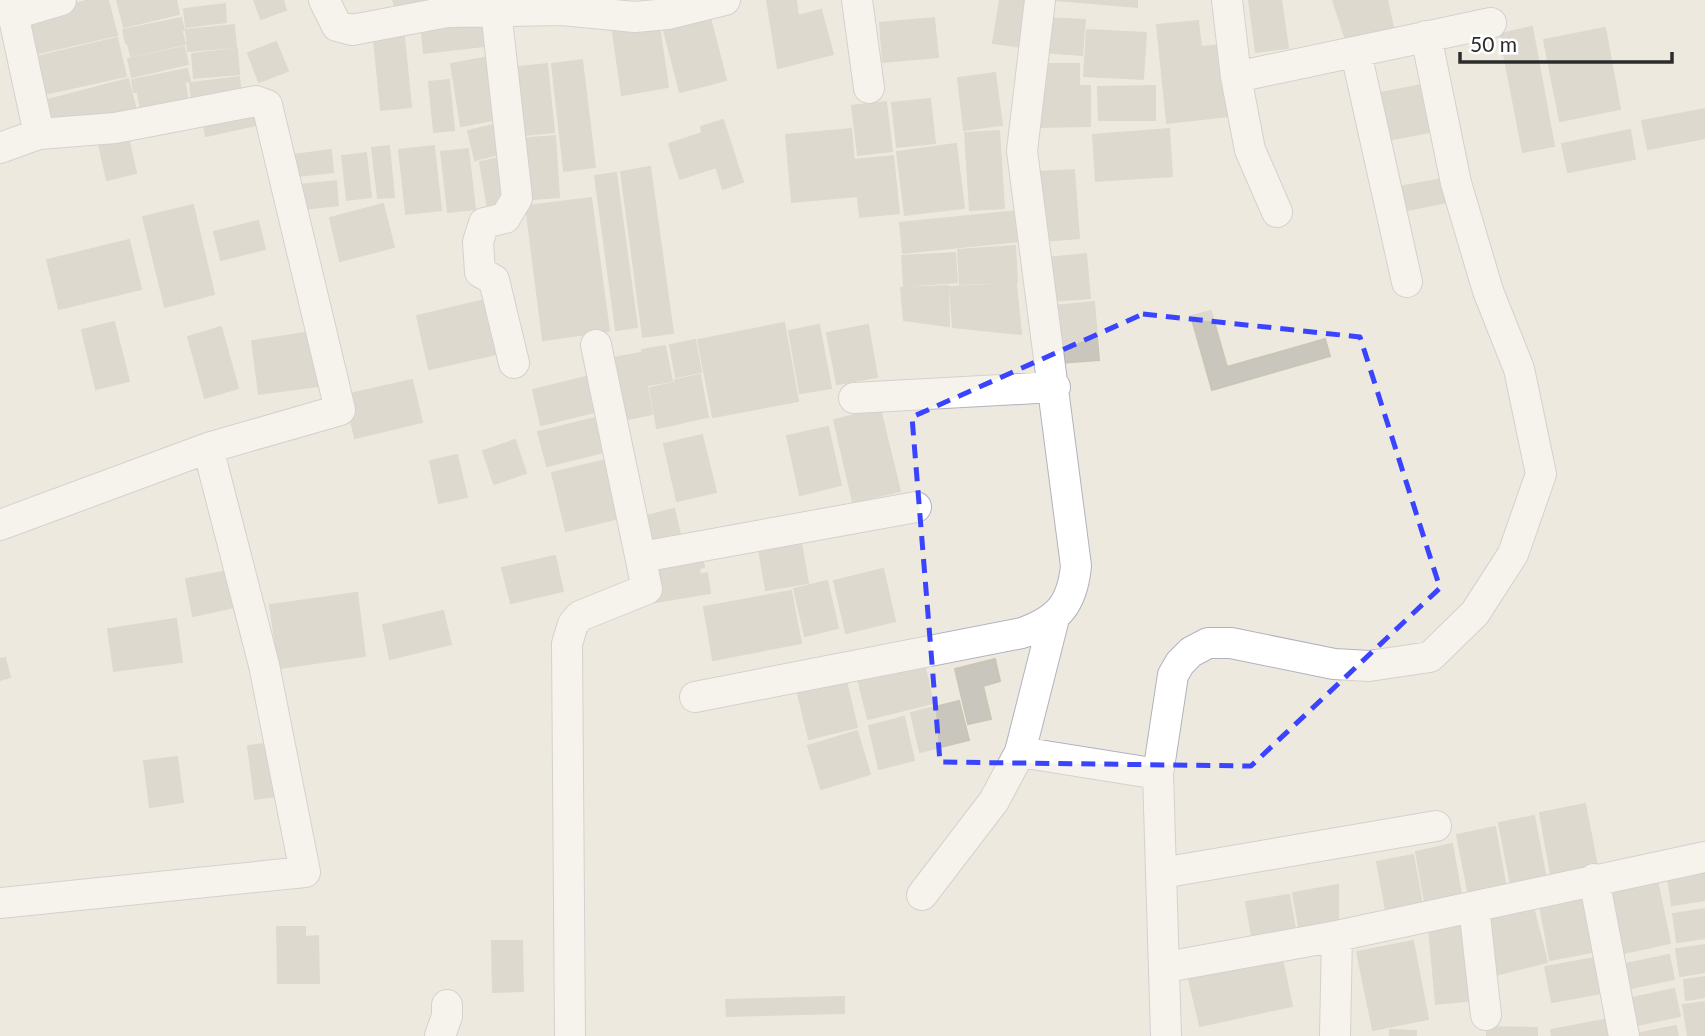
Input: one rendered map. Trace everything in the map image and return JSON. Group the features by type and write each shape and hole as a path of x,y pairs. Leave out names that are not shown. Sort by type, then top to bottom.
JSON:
{"street":[{"path":"39,134 12,7 61,0"},
{"path":"324,0 337,26 352,30 447,12 562,10 635,17 699,8 725,0"},
{"path":"857,0 869,88"},
{"path":"922,895 994,802 1020,752 1055,618 1073,592 1076,566 1055,387 1046,343 1022,151 1040,0"},
{"path":"1227,0 1236,77 1250,150 1278,212"},
{"path":"496,11 517,198 505,218 484,223 478,242 480,272 494,280 514,363"},
{"path":"1236,77 1491,23"},
{"path":"1166,1036 1166,967 1158,774 1173,676 1180,663 1191,652 1208,643 1231,643 1370,666 1430,657 1475,613 1513,554 1541,474 1519,369 1488,291 1456,183 1426,36"},
{"path":"1356,53 1407,282"},
{"path":"0,148 39,134 115,128 256,101 267,106 271,112 340,410 208,448 0,525"},
{"path":"570,1036 567,645 573,624 580,617 647,589 596,345"},
{"path":"854,398 1055,387"},
{"path":"0,903 305,872 264,665 208,448"},
{"path":"642,556 916,507"},
{"path":"695,697 980,644 1022,633 1055,618"},
{"path":"1020,752 1158,774"},
{"path":"1162,873 1436,826"},
{"path":"1166,967 1338,936 1705,857"},
{"path":"1594,880 1624,1036"},
{"path":"1474,907 1486,1014"},
{"path":"1335,1036 1338,936"},
{"path":"440,1036 447,1016 447,1005"}],"highlighted area":[{"path":"1143,314 1360,337 1440,588 1251,766 940,762 912,417"}],"building":[{"path":"90,0 108,0 117,35 30,55 21,17"},
{"path":"117,0 176,0 179,14 124,27"},
{"path":"254,0 283,0 286,10 261,19"},
{"path":"393,0 426,0 427,3 397,12"},
{"path":"767,0 796,0 798,16 821,10 833,54 778,68"},
{"path":"1000,0 1030,0 1022,47 993,43"},
{"path":"1055,0 1137,0 1137,7"},
{"path":"1249,0 1281,0 1288,48 1256,52"},
{"path":"1333,0 1387,0 1393,27 1346,40"},
{"path":"225,4 226,22 186,27 184,9"},
{"path":"708,10 726,80 680,92 662,23"},
{"path":"489,17 492,45 424,53 421,25"},
{"path":"181,18 184,30 126,43 123,30"},
{"path":"934,18 938,57 883,62 880,23"},
{"path":"1043,18 1085,20 1082,55 1041,52"},
{"path":"658,19 668,87 622,95 612,26"},
{"path":"1198,21 1201,47 1220,45 1228,116 1167,123 1157,25"},
{"path":"234,25 236,47 188,51 186,30"},
{"path":"1532,27 1554,146 1523,152 1500,34"},
{"path":"1605,28 1620,109 1560,121 1544,40"},
{"path":"1087,30 1146,33 1143,79 1084,76"},
{"path":"182,32 185,44 131,56 128,44"},
{"path":"404,37 411,107 381,110 374,40"},
{"path":"117,38 126,76 40,95 32,58"},
{"path":"276,42 288,71 259,82 248,53"},
{"path":"184,47 188,64 132,77 128,59"},
{"path":"237,49 239,74 194,78 192,54"},
{"path":"494,56 504,118 461,126 451,64"},
{"path":"582,60 595,167 564,171 552,64"},
{"path":"547,64 554,132 514,136 508,68"},
{"path":"1045,64 1079,64 1079,86 1090,86 1090,126 1035,127 1035,85 1045,85"},
{"path":"187,69 190,81 134,92 132,80"},
{"path":"995,73 1002,125 964,130 958,78"},
{"path":"239,77 241,95 192,101 190,83"},
{"path":"128,79 136,110 47,130 40,102"},
{"path":"449,80 454,130 434,132 429,82"},
{"path":"185,84 188,102 141,111 138,93"},
{"path":"1422,85 1430,132 1383,141 1375,94"},
{"path":"1155,86 1155,120 1099,120 1098,87"},
{"path":"930,99 935,143 897,147 892,103"},
{"path":"886,102 892,151 858,155 852,106"},
{"path":"256,105 260,124 206,136 202,116"},
{"path":"1705,109 1705,138 1648,149 1642,121"},
{"path":"723,120 743,182 723,189 716,167 680,179 669,144 702,133 701,127"},
{"path":"505,122 511,151 475,160 468,131"},
{"path":"851,129 857,196 792,202 786,135"},
{"path":"1169,129 1172,176 1096,181 1093,135"},
{"path":"1630,130 1635,159 1568,172 1562,144"},
{"path":"999,131 1004,208 970,210 965,133"},
{"path":"127,133 136,173 107,180 98,140"},
{"path":"555,136 559,197 520,200 516,139"},
{"path":"956,144 964,208 905,215 897,152"},
{"path":"389,146 394,197 378,198 372,148"},
{"path":"434,146 441,210 406,214 399,150"},
{"path":"468,149 475,209 448,212 441,152"},
{"path":"331,150 333,172 289,177 286,156"},
{"path":"366,153 371,197 347,200 342,156"},
{"path":"509,156 512,201 488,209 480,162"},
{"path":"893,156 899,213 860,217 854,160"},
{"path":"650,167 673,333 643,337 621,172"},
{"path":"1074,170 1079,238 1043,241 1038,172"},
{"path":"616,173 637,327 616,330 595,176"},
{"path":"1443,179 1448,202 1402,211 1398,187"},
{"path":"336,181 338,205 294,210 291,186"},
{"path":"591,198 609,331 543,340 526,206"},
{"path":"383,204 394,247 340,261 330,218"},
{"path":"193,205 214,294 165,307 143,217"},
{"path":"1018,211 1021,241 903,253 900,223"},
{"path":"258,221 265,249 221,260 214,232"},
{"path":"129,240 141,289 59,309 47,260"},
{"path":"1015,246 1017,282 960,284 958,250"},
{"path":"955,253 957,282 904,286 902,256"},
{"path":"1086,254 1090,298 1052,301 1048,258"},
{"path":"1016,284 1021,334 953,327 950,287"},
{"path":"948,286 949,326 904,320 901,288"},
{"path":"498,297 510,351 429,369 417,316"},
{"path":"1094,302 1099,360 1060,363 1055,306"},
{"path":"1211,311 1227,367 1325,339 1330,356 1212,390 1191,316"},
{"path":"114,322 129,381 96,389 82,330"},
{"path":"784,323 798,401 713,417 698,340"},
{"path":"819,325 831,388 800,393 789,331"},
{"path":"868,325 877,377 837,384 827,333"},
{"path":"221,327 238,388 205,398 188,337"},
{"path":"312,332 319,386 259,394 252,341"},
{"path":"695,340 701,372 676,377 670,345"},
{"path":"665,346 672,381 648,385 642,350"},
{"path":"641,353 652,414 614,422 602,360"},
{"path":"594,375 603,410 541,425 533,390"},
{"path":"700,375 708,417 683,422 675,380"},
{"path":"412,380 422,422 355,438 345,395"},
{"path":"674,383 682,423 657,428 650,388"},
{"path":"880,409 900,491 853,502 834,420"},
{"path":"603,416 612,450 547,466 538,432"},
{"path":"828,427 841,485 800,495 787,436"},
{"path":"702,435 716,492 677,501 664,444"},
{"path":"515,440 526,473 494,484 483,451"},
{"path":"457,455 467,497 439,503 430,461"},
{"path":"610,459 623,517 566,531 552,473"},
{"path":"674,509 682,542 643,552 635,519"},
{"path":"801,543 808,583 766,590 759,550"},
{"path":"701,551 704,567 699,568 700,575 707,573 710,593 655,602 649,561"},
{"path":"555,556 563,591 511,603 502,568"},
{"path":"883,569 895,621 846,633 834,581"},
{"path":"228,571 235,607 193,616 186,579"},
{"path":"827,581 838,628 805,636 794,589"},
{"path":"791,591 801,643 713,660 704,607"},
{"path":"357,593 365,656 279,668 270,605"},
{"path":"443,611 451,644 390,659 383,625"},
{"path":"176,619 182,662 114,671 108,629"},
{"path":"5,658 10,677 0,680 0,659"},
{"path":"995,659 1000,681 983,686 991,719 968,724 955,669"},
{"path":"924,663 933,703 868,719 858,679"},
{"path":"845,677 857,727 809,739 797,690"},
{"path":"959,701 969,740 920,752 911,713"},
{"path":"904,717 914,760 879,769 869,726"},
{"path":"857,731 870,774 821,789 808,746"},
{"path":"270,743 278,796 255,799 248,746"},
{"path":"177,757 183,802 150,807 144,761"},
{"path":"1585,804 1598,871 1552,880 1540,813"},
{"path":"1534,816 1547,884 1512,891 1499,823"},
{"path":"1495,827 1506,888 1469,896 1457,835"},
{"path":"1452,844 1461,894 1425,902 1416,852"},
{"path":"1413,855 1422,904 1386,910 1377,862"},
{"path":"1705,873 1705,900 1672,905 1668,878"},
{"path":"1656,875 1670,943 1619,954 1605,886"},
{"path":"1338,885 1338,924 1300,932 1293,893"},
{"path":"1591,890 1602,950 1550,960 1539,900"},
{"path":"1289,895 1296,935 1253,942 1246,902"},
{"path":"1531,899 1547,962 1495,975 1479,912"},
{"path":"1705,909 1705,938 1677,942 1673,914"},
{"path":"1467,924 1474,1000 1436,1004 1429,928"},
{"path":"277,927 305,927 305,937 318,936 319,983 278,983"},
{"path":"492,941 522,941 523,991 493,992"},
{"path":"1413,941 1428,1019 1373,1030 1357,952"},
{"path":"1705,945 1705,972 1680,976 1676,949"},
{"path":"1669,955 1674,979 1626,989 1621,965"},
{"path":"1600,957 1607,992 1552,1002 1545,967"},
{"path":"1282,959 1292,1006 1200,1026 1189,979"},
{"path":"1705,977 1705,997 1686,1000 1684,980"},
{"path":"1674,989 1680,1016 1637,1025 1632,998"},
{"path":"844,997 844,1013 727,1016 726,1000"},
{"path":"1705,1002 1705,1036 1688,1036 1683,1005"},
{"path":"1614,1018 1618,1036 1552,1036 1551,1030"},
{"path":"1676,1026 1678,1036 1636,1034"},
{"path":"1487,1027 1537,1028 1537,1036 1487,1036"},
{"path":"1390,1030 1416,1031 1416,1036 1390,1036"}]}
